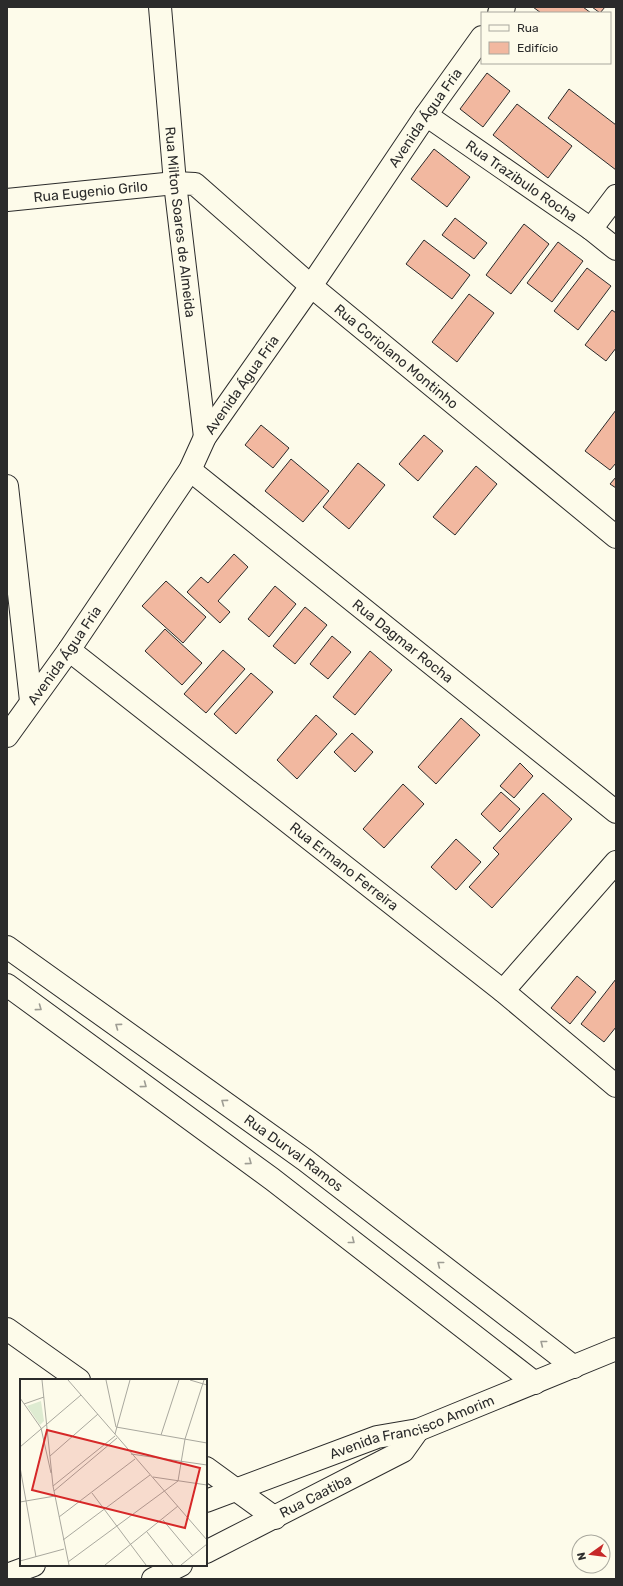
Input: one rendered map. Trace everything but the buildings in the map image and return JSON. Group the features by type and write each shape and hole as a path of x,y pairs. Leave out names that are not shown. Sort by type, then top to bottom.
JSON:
{"street":[{"name":"Rua Milton Soares de Almeida","path":"160,7 175,183 206,437"},
{"name":"Avenida Água Fria","path":"7,736 69,650 190,470 206,437 311,286 426,115 481,38"},
{"name":"Rua Trazibulo Rocha","path":"426,115 591,229 616,249"},
{"name":"Rua Eugenio Grilo","path":"7,200 175,183"},
{"name":"Rua Coriolano Montinho","path":"175,183 195,184 311,286 616,537"},
{"path":"591,229 616,196"},
{"name":"Rua Dagmar Rocha","path":"190,470 616,812"},
{"path":"7,486 31,701"},
{"name":"Rua Ermano Ferreira","path":"69,650 503,991 616,1086"},
{"path":"503,991 616,862"},
{"name":"Rua Durval Ramos","path":"7,947 305,1160 574,1367"},
{"path":"7,985 272,1179 535,1383"},
{"path":"7,1329 78,1379"},
{"name":"Avenida Francisco Amorim","path":"207,1501 377,1437 418,1430 616,1349"},
{"name":"Rua Caatiba","path":"207,1552 275,1518 403,1451 418,1430"},
{"path":"207,1469 275,1518"},
{"path":"7,1575 31,1566"},
{"path":"153,1579 179,1566"}]}
